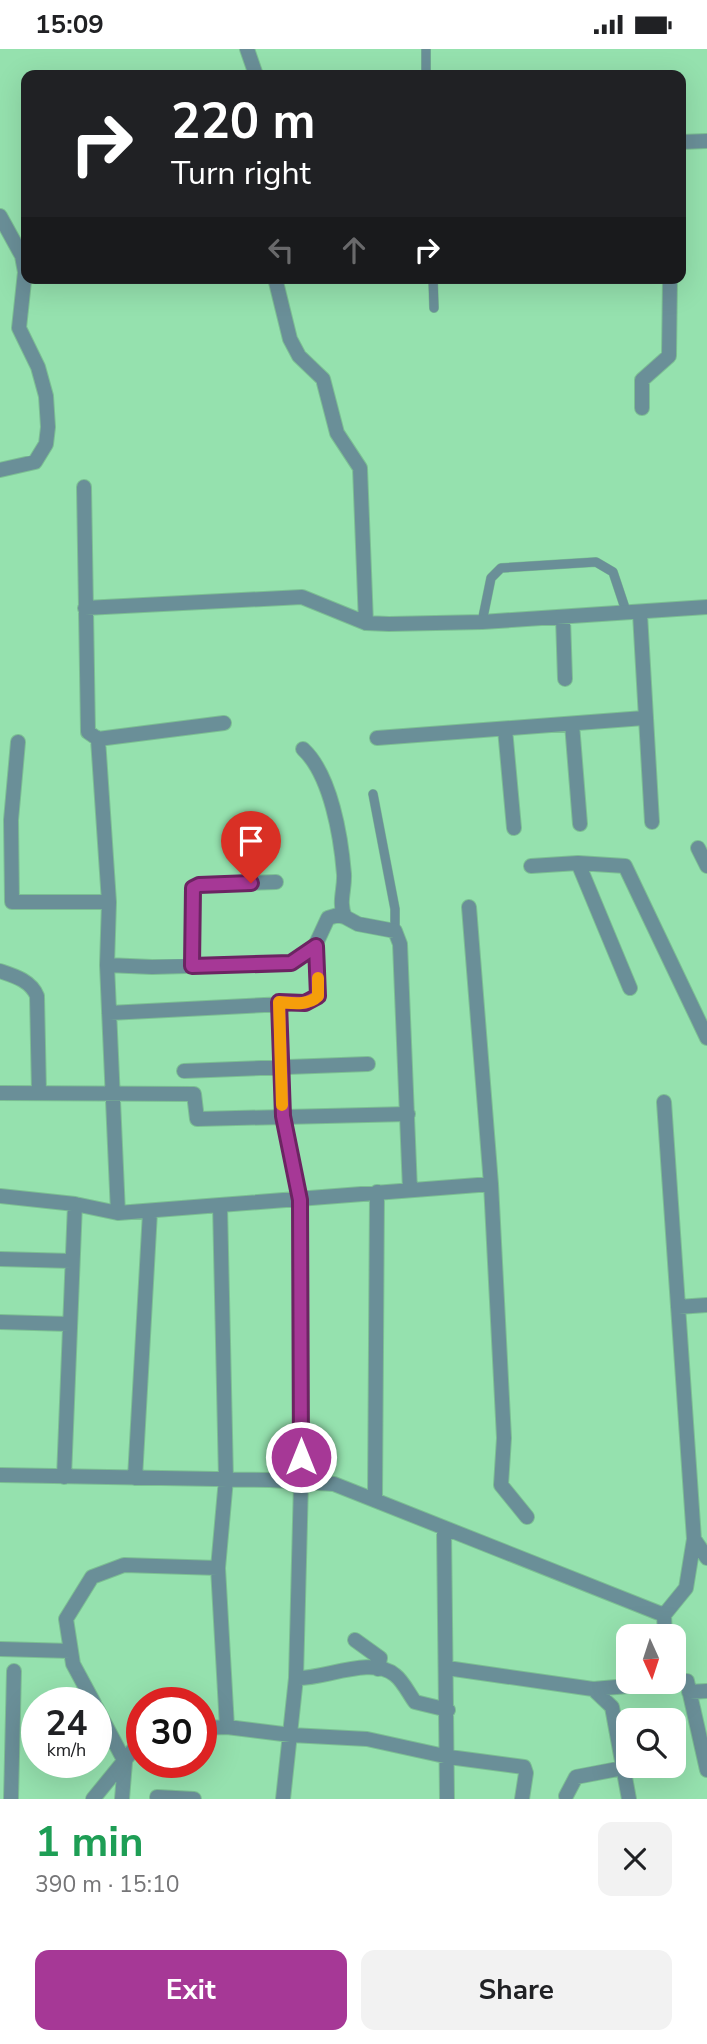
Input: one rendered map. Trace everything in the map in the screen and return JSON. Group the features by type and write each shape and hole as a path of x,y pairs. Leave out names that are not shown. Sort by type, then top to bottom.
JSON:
{"street":[{"path":"247,49 254,70"},
{"path":"686,142 707,141"},
{"path":"0,216 21,254"},
{"path":"0,471 34,462 46,444 48,427 43,381 19,328 24,284"},
{"path":"276,284 290,339 299,356 323,379 337,433 360,468 366,623"},
{"path":"642,408 642,380 669,356 670,284"},
{"path":"83,487 86,728 98,739 109,902 107,965 118,1213"},
{"path":"85,608 302,597 366,623 482,622 634,614 707,607"},
{"path":"634,614 652,822"},
{"path":"563,618 565,679"},
{"path":"377,738 644,718"},
{"path":"98,739 224,723"},
{"path":"572,724 580,824"},
{"path":"505,729 514,828"},
{"path":"18,742 6,902 109,902"},
{"path":"303,749 317,763 328,793 344,872 341,902 345,917"},
{"path":"698,848 707,866"},
{"path":"531,866 578,863 625,866 707,1038"},
{"path":"578,863 631,988"},
{"path":"192,966 193,888 199,885 276,882"},
{"path":"469,907 492,1184 504,1438 501,1485 527,1517"},
{"path":"109,1013 279,1002 305,1003 318,996 316,946 328,918 338,915 358,924 395,931 400,944 410,1190"},
{"path":"107,965 291,963 316,946"},
{"path":"0,971 26,982 33,987 37,996 39,1093"},
{"path":"279,1002 283,1116 300,1200 301,1483 296,1678 283,1799"},
{"path":"184,1071 368,1063"},
{"path":"0,1093 194,1094 197,1119 408,1114"},
{"path":"664,1102 694,1539 686,1588 664,1615 664,1624"},
{"path":"0,1196 75,1203 118,1213 492,1184"},
{"path":"375,1500 377,1192"},
{"path":"64,1477 75,1203"},
{"path":"220,1205 226,1479 218,1567 227,1727"},
{"path":"135,1478 150,1212"},
{"path":"0,1259 72,1261"},
{"path":"678,1307 707,1305"},
{"path":"0,1322 69,1324"},
{"path":"0,1475 334,1484 444,1530 664,1615"},
{"path":"691,1495 707,1493"},
{"path":"444,1530 449,1757 447,1799"},
{"path":"694,1539 707,1557"},
{"path":"86,1687 74,1664 66,1619 92,1577 124,1565 218,1567"},
{"path":"355,1640 380,1658 378,1669"},
{"path":"0,1649 71,1651"},
{"path":"447,1668 593,1689 616,1687"},
{"path":"296,1678 312,1679 339,1669 378,1669 394,1674 415,1702 448,1710"},
{"path":"10,1799 14,1671"},
{"path":"686,1681 707,1770"},
{"path":"593,1689 612,1706 616,1729"},
{"path":"689,1692 707,1692"},
{"path":"217,1727 367,1739 449,1757 524,1767 526,1773 522,1799"},
{"path":"112,1737 125,1762 122,1799"},
{"path":"93,1799 125,1762"},
{"path":"566,1796 576,1777 616,1769"},
{"path":"625,1778 629,1799"},
{"path":"157,1797 194,1799"}],"lane":[{"path":"426,49 426,70"},
{"path":"433,284 433,308"},
{"path":"482,622 491,578 501,568 596,562 613,572 634,614"},
{"path":"373,795 395,909 395,931"}],"slow traffic":[{"path":"282,1105 279,1002 305,1003 314,1000 318,996 318,978"}],"route":[{"path":"251,883 199,885 193,888 192,966 291,963 316,946 318,996 305,1003 279,1002 283,1116 300,1200 301,1457"}]}
